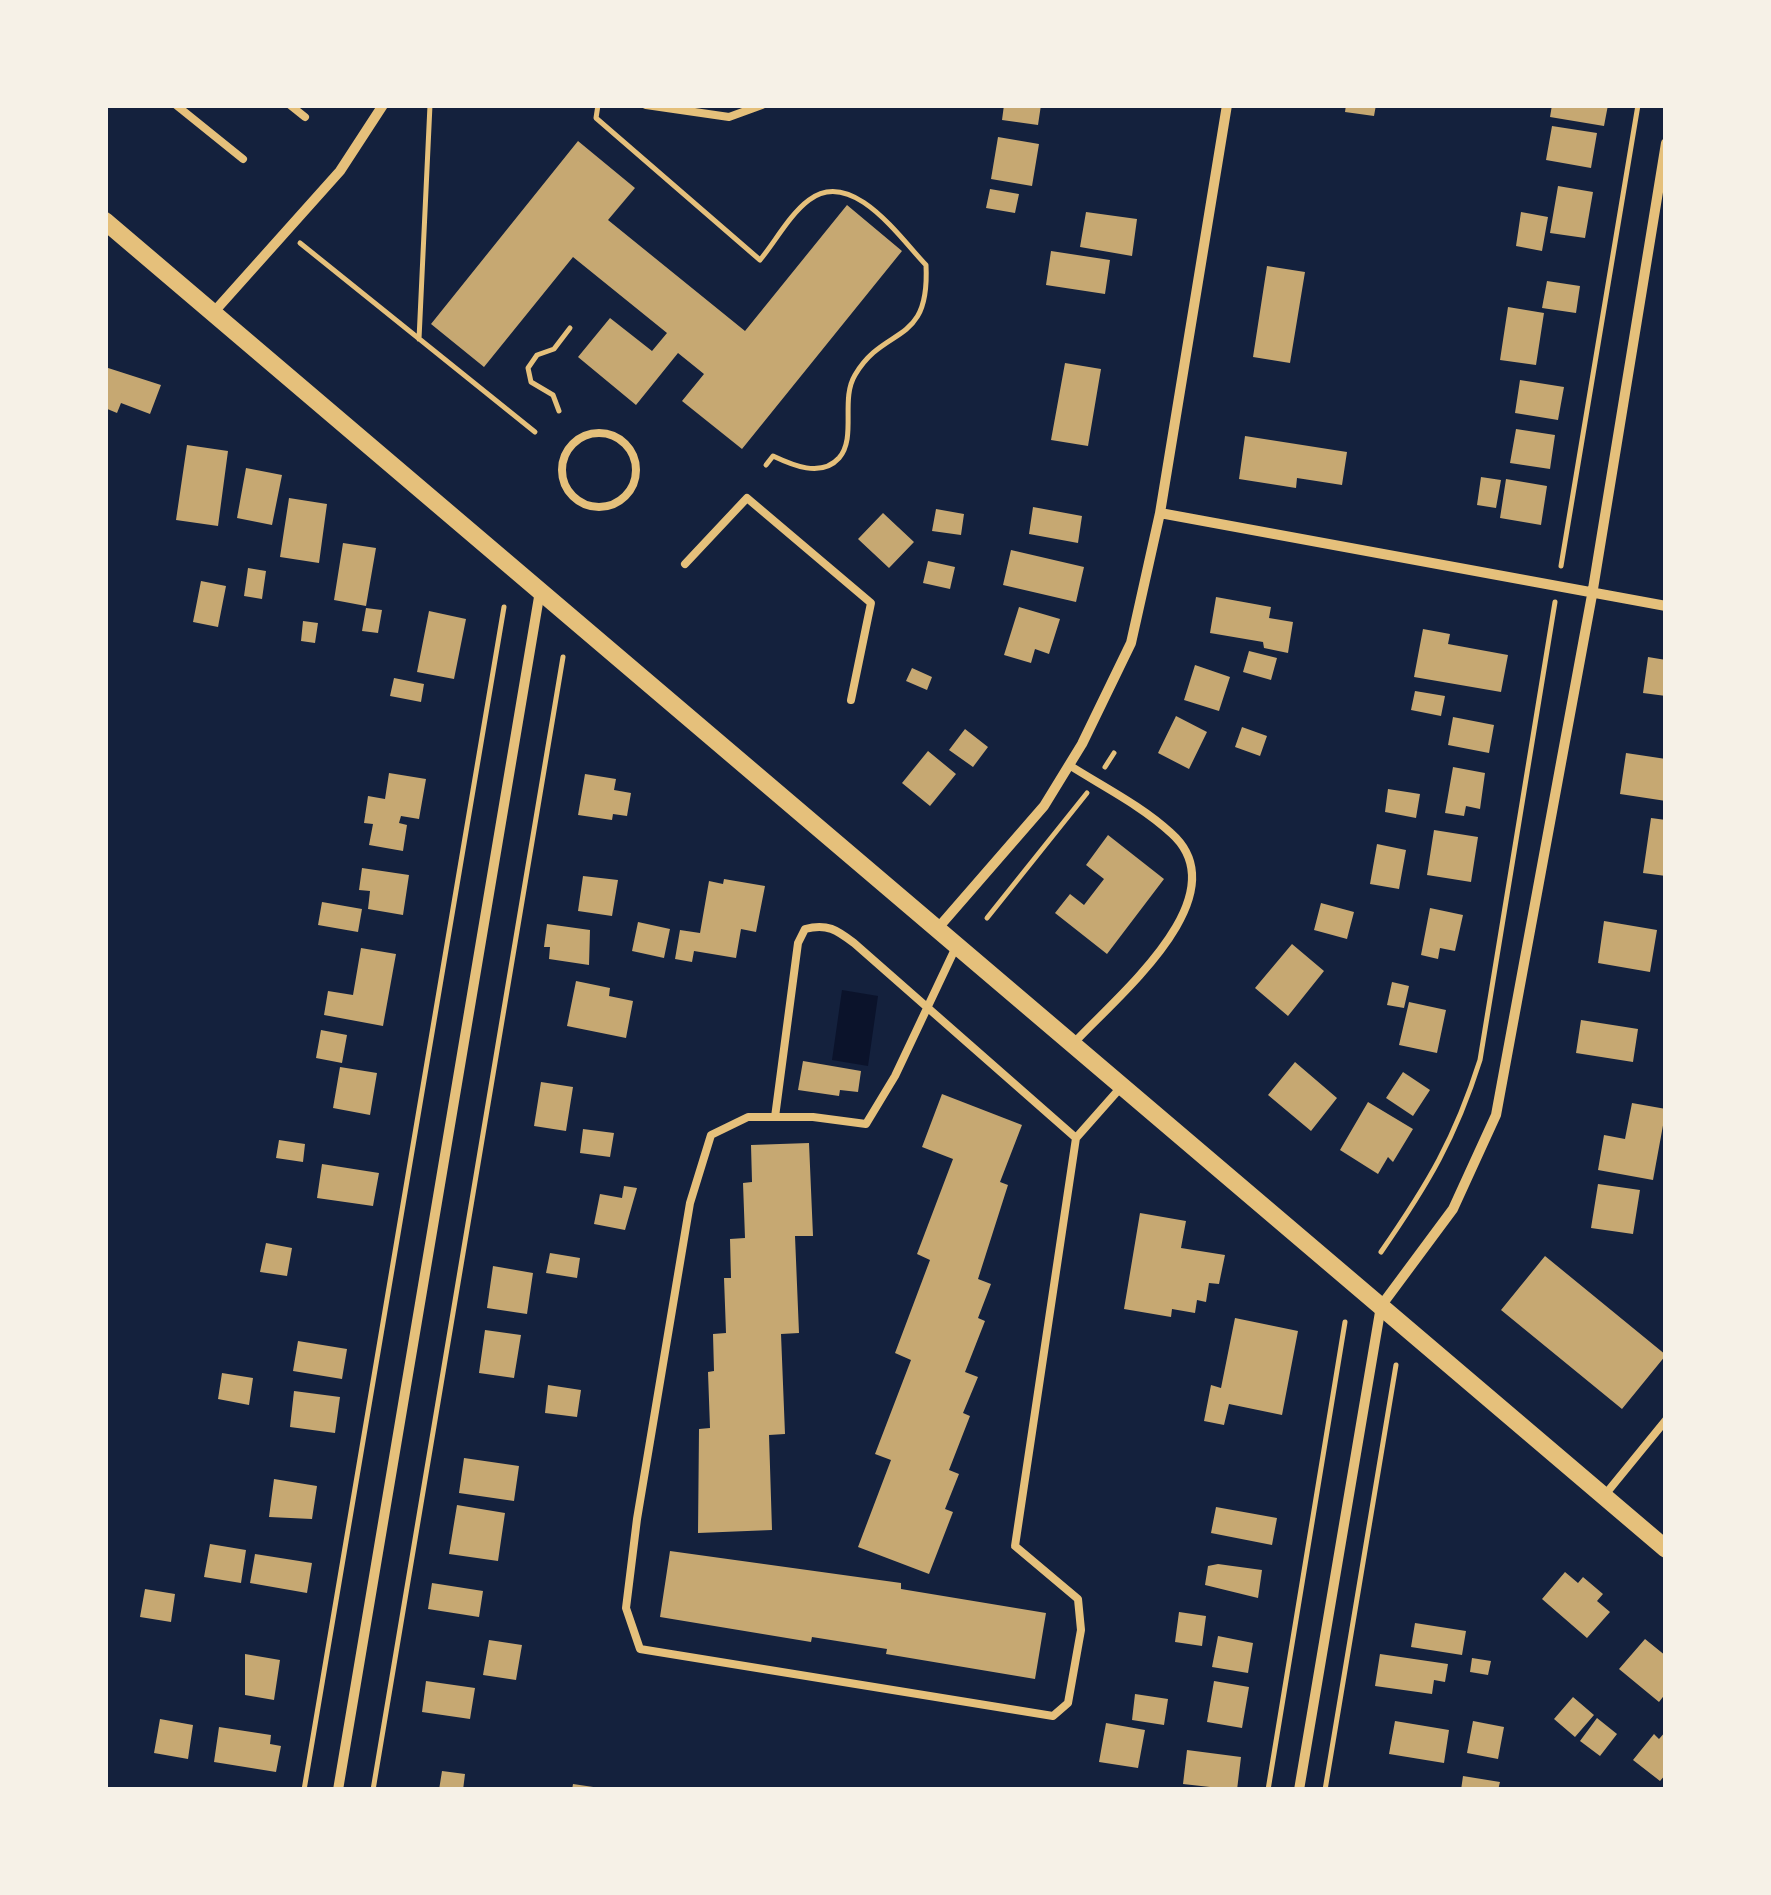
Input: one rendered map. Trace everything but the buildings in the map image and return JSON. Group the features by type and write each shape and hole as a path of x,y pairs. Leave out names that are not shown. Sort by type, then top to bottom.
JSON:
{"street":[{"path":"213,313 340,171 384,105"},
{"path":"938,928 1044,806 1132,643 1160,514 1226,105"},
{"path":"1299,1790 1381,1306 1453,1208 1496,1114 1592,595 1666,143"},
{"path":"105,221 1666,1548"},
{"path":"1160,514 1666,606"},
{"path":"338,1790 540,591"}],"lane":[{"path":"176,105 242,159"},
{"path":"290,105 304,117"},
{"path":"646,105 728,117 762,105"},
{"path":"586,435 611,435 630,449 635,460 634,483 617,505 584,505 573,498 562,475 567,451 586,435"},
{"path":"686,564 747,498 871,604 851,700"},
{"path":"1069,765 1172,833 1192,867 1194,886 1189,907 1168,940 1074,1044"},
{"path":"775,1117 798,943 805,928 820,924 837,929 1076,1138"},
{"path":"958,944 924,1008 895,1076 866,1124 748,1117 711,1135 690,1203 626,1608 640,1650 1053,1716 1068,1703 1080,1630 1078,1599 1015,1546 1076,1138 1122,1086"},
{"path":"1604,1496 1666,1420"}],"path":[{"path":"419,339 430,105"},
{"path":"598,105 596,118 760,260 810,198 835,191 860,198 926,265 927,293 919,316 903,335 866,359 854,376 845,396 846,440 839,458 823,468 798,467 773,456 766,464"},
{"path":"1381,1252 1433,1177 1460,1124 1480,1060 1638,105"},
{"path":"286,232 535,432"},
{"path":"559,411 553,395 531,382 528,368 537,355 554,348 570,328"},
{"path":"304,1790 504,606"},
{"path":"372,1790 563,657"},
{"path":"986,918 1064,828 1114,753"},
{"path":"1268,1790 1345,1322"},
{"path":"1325,1790 1396,1365"}],"water":[{"path":"842,990 878,996 868,1066 832,1060"}]}
